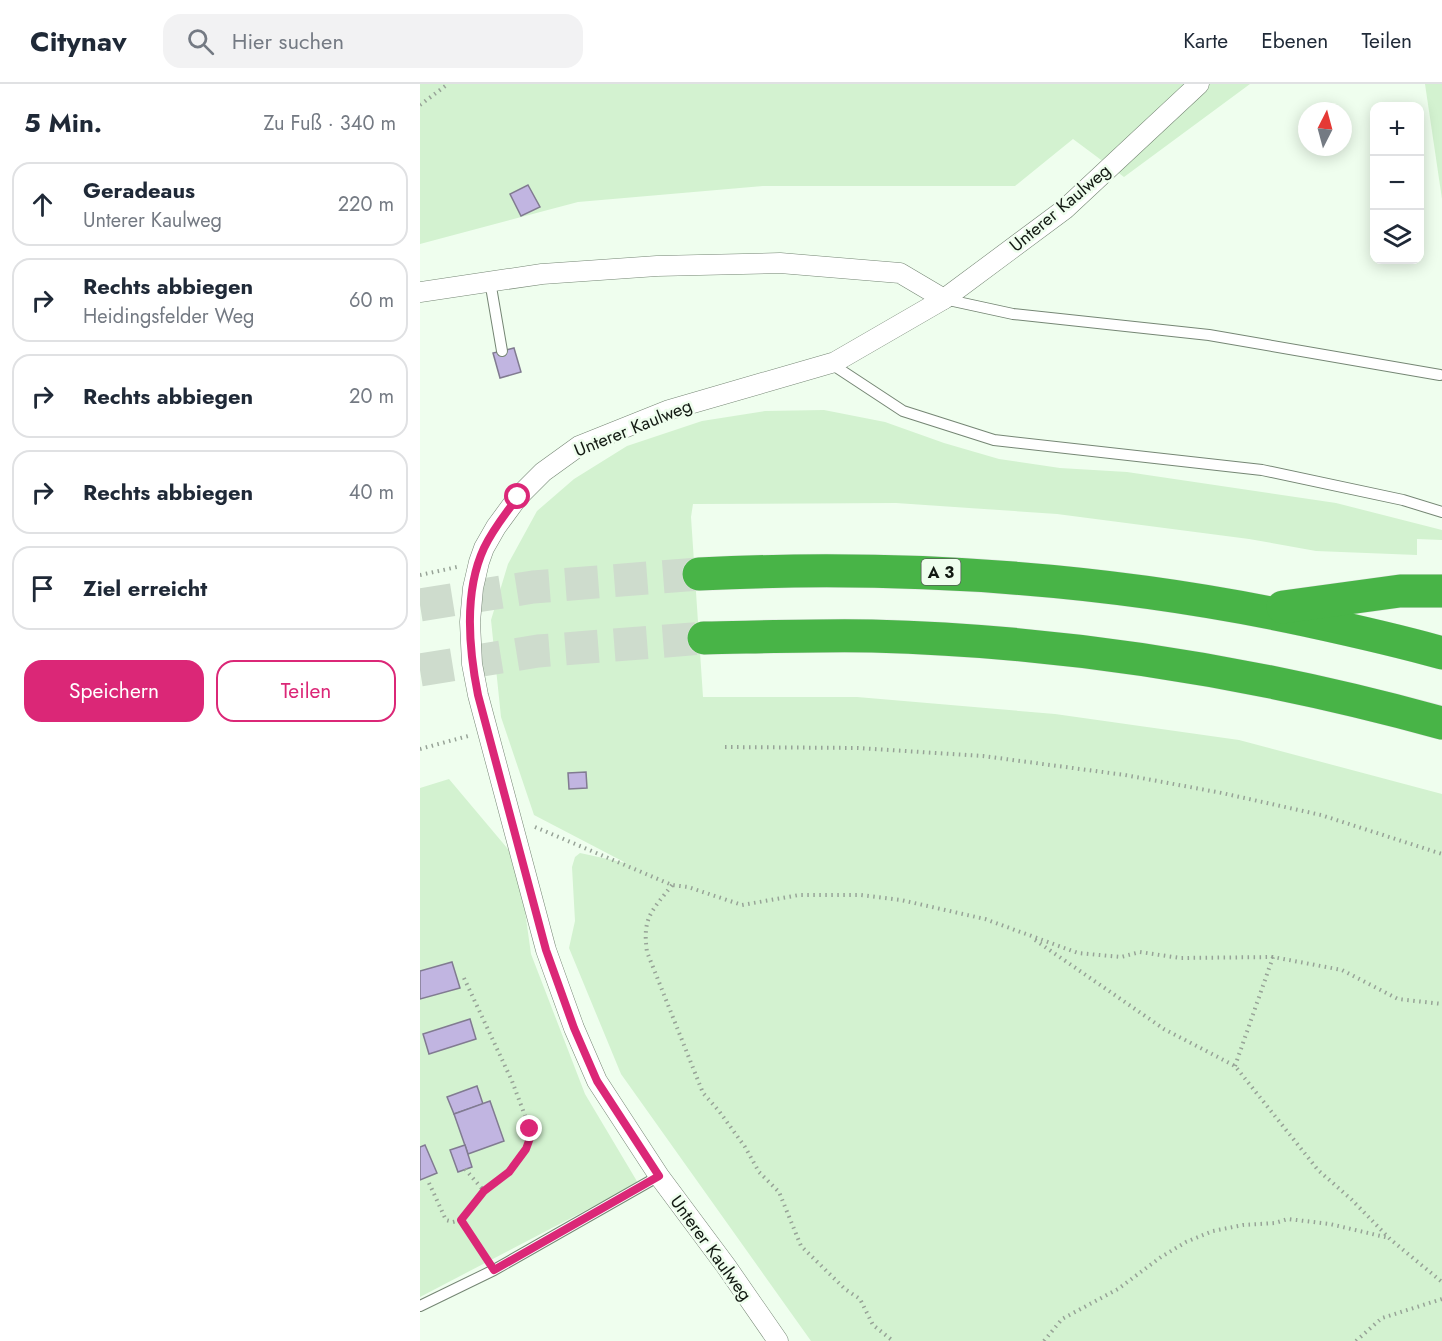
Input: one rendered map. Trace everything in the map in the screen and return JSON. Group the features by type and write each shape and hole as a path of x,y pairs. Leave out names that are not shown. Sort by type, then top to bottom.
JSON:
{"highway":[{"name":"A 3","path":"699,574 777,570 931,571 1108,586 1261,610 1397,639 1442,653"},
{"path":"1261,610 1400,591 1442,591"},
{"path":"704,638 872,636 976,642 1085,652 1168,664 1280,685 1442,723"}],"street":[{"name":"Unterer Kaulweg","path":"778,1341 659,1176 597,1081 574,1028 546,950 487,731 472,664 470,622 473,588 479,562 488,541 518,497 543,472 579,446 669,410 830,363 945,300 1065,209 1199,84"},
{"path":"420,292 542,274 657,266 780,263 900,273 945,300"}],"lane":[{"path":"490,281 502,351"},
{"path":"945,300 1013,314 1209,335 1440,375"},
{"path":"830,363 903,411 994,440 1262,470 1403,500 1442,512"},
{"path":"420,1306 494,1270 659,1176"}],"path":[{"path":"420,105 448,84"},
{"path":"420,575 479,562"},
{"path":"420,749 487,731"},
{"path":"725,747 858,748 983,756 1125,776 1321,814 1442,854"},
{"path":"509,815 672,885 742,905 799,895 861,895 901,900 985,919 1078,953 1121,957 1140,952 1180,958 1273,957 1342,970 1398,999 1442,1004"},
{"path":"672,885 647,918 644,935 647,952 703,1093 719,1111 759,1172 780,1192 801,1246 845,1288 860,1299 873,1326 893,1341"},
{"path":"1029,936 1164,1029 1235,1066 1318,1170 1352,1200 1390,1239 1442,1282"},
{"path":"1235,1066 1273,957"},
{"path":"429,1183 446,1220 453,1222 461,1220 484,1191 509,1172 526,1149 530,1138 530,1129 512,1081 464,978"},
{"path":"465,1169 484,1191"},
{"path":"1044,1341 1062,1319 1118,1289 1161,1257 1186,1242 1213,1231 1243,1225 1275,1223 1288,1219 1330,1224 1390,1239"},
{"path":"461,1220 494,1270"},
{"path":"1356,1341 1382,1318 1442,1299"}],"green space":[{"path":"420,84 1250,84 1124,177 1073,139 1015,186 763,186 578,202 420,244"},
{"path":"1425,84 1442,84 1442,199"},
{"path":"824,410 885,422 999,459 1060,468 1127,472 1336,503 1442,530 1442,540 1417,539 1417,555 1316,551 1249,539 1057,514 896,503 693,504 691,517 703,697 857,697 1055,714 1239,740 1442,794 1442,1341 811,1341 621,1074 569,948 575,921 572,867 575,857 580,853 626,863 534,815 501,717 491,620 508,564 537,511 574,479 627,446 702,421 765,411"},
{"path":"449,779 518,861 531,954 585,1094 638,1183 420,1297 420,788"}],"building":[{"path":"528,185 540,207 521,216 510,194"},
{"path":"514,348 521,372 500,378 493,353"},
{"path":"586,772 587,788 569,789 568,773"},
{"path":"452,962 460,988 420,999 420,971"},
{"path":"470,1019 476,1039 429,1054 423,1034"},
{"path":"477,1086 483,1104 454,1114 447,1097"},
{"path":"490,1101 504,1141 468,1154 454,1114"},
{"path":"425,1145 437,1173 420,1180 420,1147"},
{"path":"465,1145 472,1167 458,1172 450,1150"}],"tunnel":[{"path":"420,605 533,587 699,574"},
{"path":"420,670 538,651 704,638"}],"route":[{"path":"518,497 484,548 473,588 470,622 472,664 478,695 546,950 574,1028 597,1081 659,1176 494,1270 461,1220 484,1191 509,1172 526,1149 530,1129"}]}
